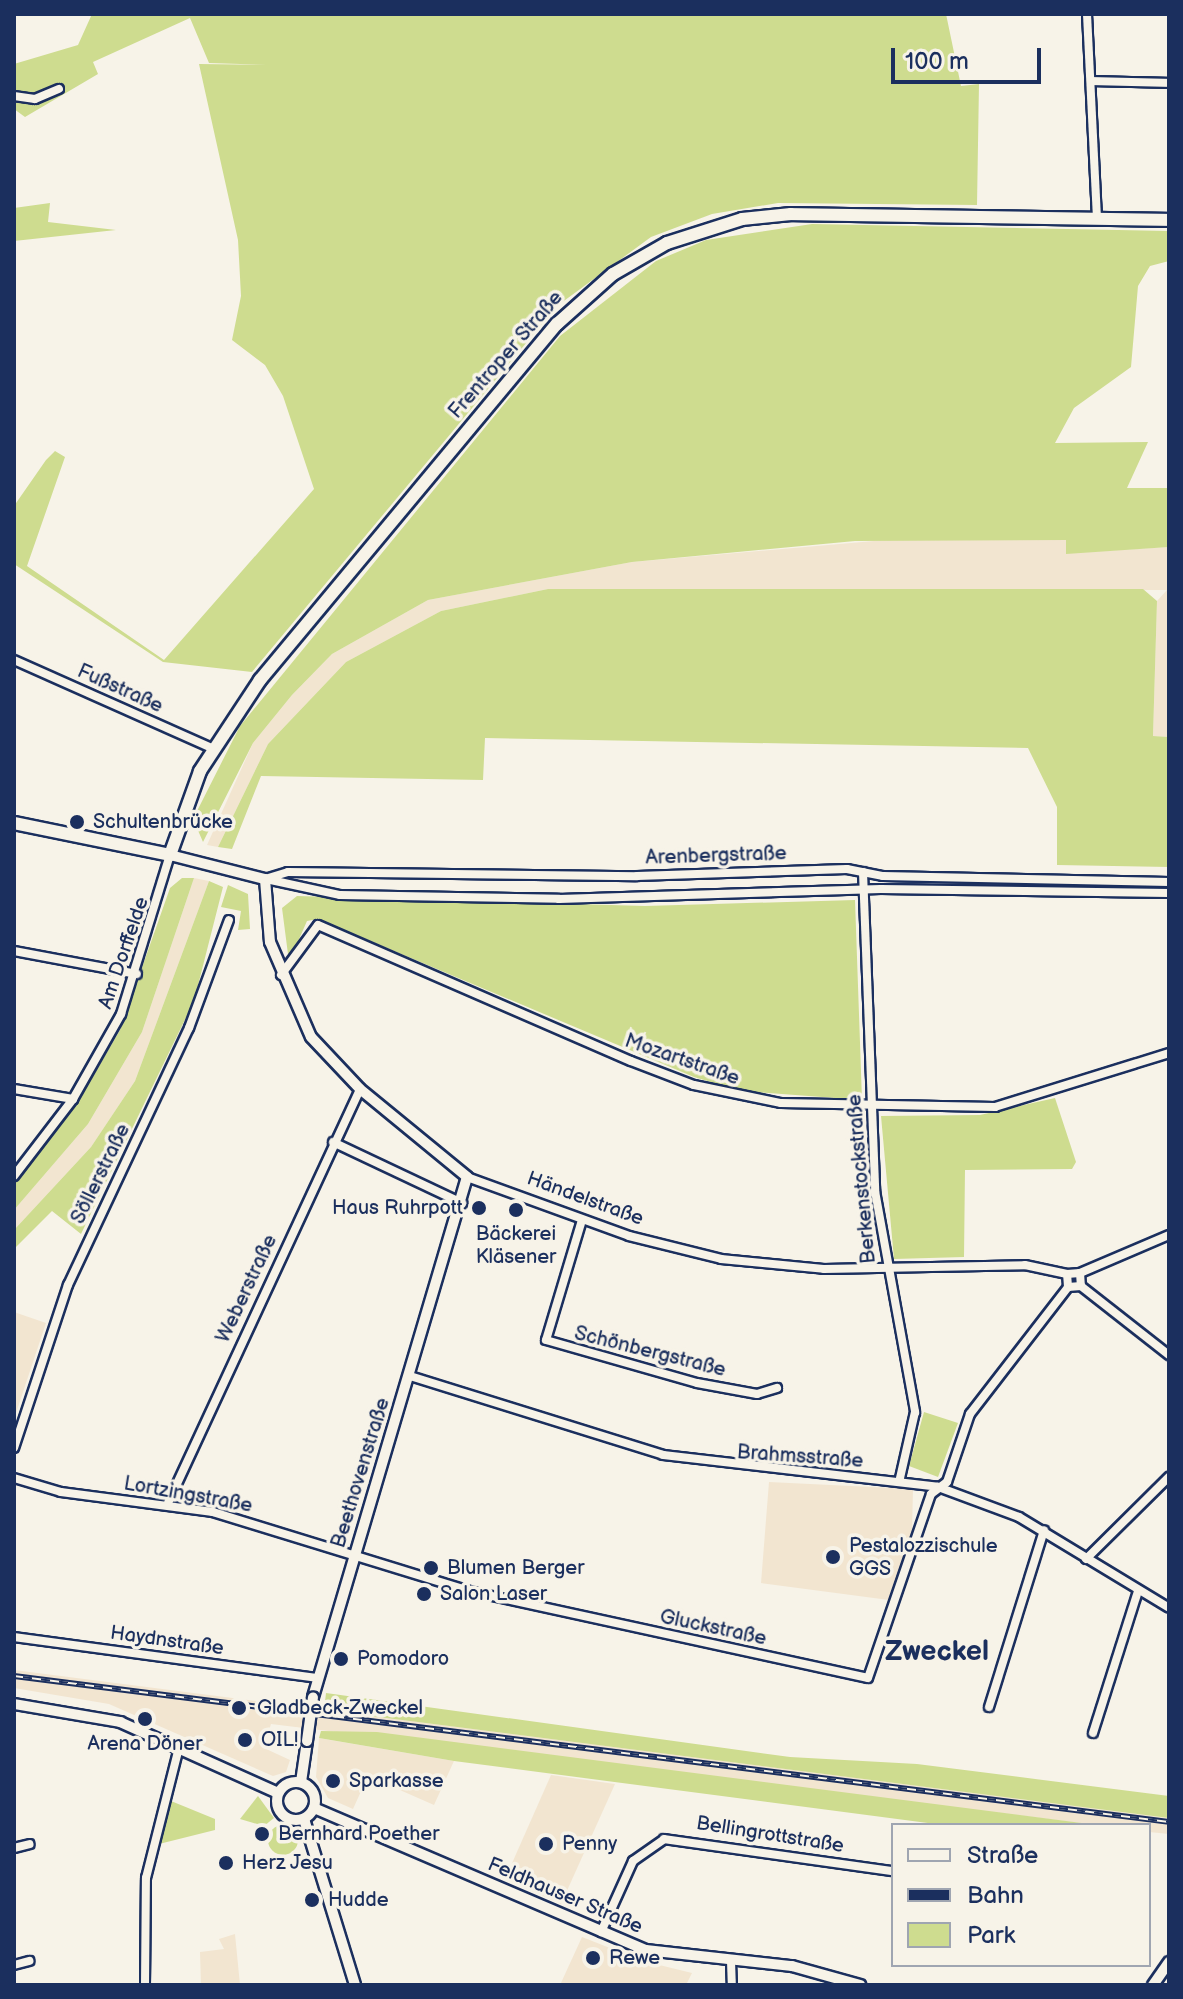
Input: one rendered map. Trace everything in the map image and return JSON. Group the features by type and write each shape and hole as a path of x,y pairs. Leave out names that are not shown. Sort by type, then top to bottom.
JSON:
{"main road":[{"name":"Frentroper Straße","path":"170,855 212,748 260,680 557,324 635,259 704,229 791,214 1169,220"},
{"path":"14,823 170,855"}],"street":[{"path":"1087,14 1094,81 1097,219"},
{"path":"1094,81 1169,83"},
{"path":"14,96 35,99 59,89"},
{"name":"Fußstraße","path":"14,660 212,748"},
{"name":"Arenbergstraße","path":"170,855 340,895 559,899 863,890 1169,893"},
{"name":"Am Dorffelde","path":"14,1176 73,1099 137,974 170,855"},
{"name":"Arenbergstraße","path":"265,879 288,872 863,872 1169,882"},
{"name":"Berkenstockstraße","path":"863,872 871,1109 885,1270 915,1412 900,1478"},
{"name":"Händelstraße","path":"265,879 280,976 311,1037 360,1089 467,1177 582,1220 721,1259 885,1270 1025,1265 1067,1274 1080,1273 1169,1235"},
{"name":"Söllerstraße","path":"14,1448 68,1285 189,1028 229,920"},
{"name":"Mozartstraße","path":"280,976 318,925 694,1085 781,1103 871,1109 995,1107 1169,1053"},
{"path":"14,951 137,974"},
{"path":"14,1089 73,1099"},
{"name":"Weberstraße","path":"168,1503 360,1089"},
{"path":"333,1142 462,1203"},
{"name":"Beethovenstraße","path":"301,1782 316,1678 410,1376 467,1177"},
{"name":"Schönbergstraße","path":"582,1220 546,1340 697,1383 757,1394 777,1388"},
{"path":"1080,1273 1081,1286"},
{"path":"938,1487 947,1482 970,1414 1068,1287 1067,1274"},
{"path":"1068,1287 1081,1286 1169,1355"},
{"name":"Brahmsstraße","path":"410,1376 663,1455 771,1473 900,1478 938,1487 1044,1530 1169,1608"},
{"path":"1086,1559 1169,1477"},
{"name":"Lortzingstraße","path":"14,1478 61,1492 168,1503 354,1555"},
{"name":"Gluckstraße","path":"354,1555 469,1591 868,1678 938,1487"},
{"path":"989,1707 1044,1530"},
{"path":"1093,1733 1138,1591"},
{"name":"Haydnstraße","path":"14,1637 316,1678"},
{"path":"14,1704 120,1722 278,1793"},
{"path":"145,1985 146,1878 179,1748"},
{"path":"278,1793 301,1782 314,1793 314,1808 304,1819"},
{"path":"278,1793 283,1816 304,1819"},
{"name":"Feldhauser Straße","path":"314,1808 601,1932 683,1959 800,1967 860,1985"},
{"path":"304,1819 355,1985"},
{"name":"Bellingrottstraße","path":"601,1932 633,1861 664,1839 891,1871"},
{"path":"14,1848 30,1844"},
{"path":"14,1965 29,1961"},
{"path":"731,1961 732,1985"},
{"path":"1153,1985 1169,1962"}],"shaded area":[{"path":"943,535 1066,540 1066,553 1169,547 1169,737 1153,736 1157,601 1167,590 548,589 441,611 346,662 268,744 218,847 207,845 253,743 292,695 332,654 428,600 632,562"},
{"path":"194,878 209,881 135,1081 91,1147 14,1230 14,1210 88,1124 142,1032"},
{"path":"14,1312 46,1323 14,1419"},
{"name":"Pestalozzischule GGS","path":"769,1482 913,1489 912,1531 889,1600 761,1583"},
{"path":"14,1670 1169,1818 1169,1834 1151,1832 1151,1823 1081,1823 271,1724 264,1748 290,1760 286,1772 273,1776 109,1704 14,1688"},
{"path":"319,1738 454,1761 434,1805 368,1776 353,1809 328,1798 316,1777"},
{"path":"551,1775 615,1784 561,1904 505,1879"},
{"path":"235,1934 240,1985 201,1985 200,1952 224,1949 219,1939"},
{"path":"582,1937 643,1961 692,1973 686,1985 560,1985"}],"green space":[{"path":"92,14 946,14 961,86 979,84 977,205 778,203 712,214 651,237 557,306 252,672 163,662 14,564 14,506 46,460 55,451 65,457 27,566 164,660 314,489 283,396 265,365 232,340 241,296 238,240 199,64 267,65 209,63 190,18 93,62 98,74 25,117 14,109 14,64 78,45"},
{"path":"50,203 48,222 116,230 14,241 14,208"},
{"path":"812,224 1169,231 1169,261 1150,266 1138,286 1131,367 1074,408 1055,443 1148,442 1127,488 1169,488 1169,547 1066,554 1066,540 855,541 632,562 428,600 332,654 292,695 253,743 203,842 193,819 240,726 560,336 656,261 706,240"},
{"path":"548,589 1143,589 1157,601 1153,736 1169,737 1169,867 1057,865 1057,807 1028,748 485,738 483,780 261,776 232,849 218,847 268,744 346,662 441,611"},
{"path":"182,878 194,878 142,1032 88,1124 14,1210 14,1182 82,1095 120,1030 170,888"},
{"path":"209,881 223,887 194,1001 81,1234 52,1211 14,1249 14,1230 91,1147 135,1081"},
{"path":"228,885 248,894 250,929 238,930 241,911 221,907"},
{"path":"297,896 645,906 855,900 862,1100 741,1091 694,1077 318,919 307,921 289,962 282,908"},
{"path":"1055,1098 1076,1162 1072,1169 965,1170 964,1257 894,1259 881,1116 980,1115"},
{"path":"924,1412 958,1423 938,1477 909,1466"},
{"path":"326,1693 790,1757 917,1764 1169,1796 1169,1818 324,1710"},
{"path":"321,1731 377,1732 1082,1823 928,1823 454,1761 319,1738"},
{"path":"258,1796 274,1818 264,1826 240,1819"},
{"path":"171,1801 215,1819 215,1830 159,1844"},
{"path":"283,1825 289,1826 297,1834 297,1846 289,1854 283,1855 277,1854 269,1846 268,1840 269,1834 277,1826"}],"railway":[{"path":"14,1676 1169,1822"}],"place":[{"name":"Schultenbrücke","path":"77,822"},
{"name":"Haus Ruhrpott","path":"479,1208"},
{"name":"Bäckerei Kläsener","path":"516,1210"},
{"name":"Pestalozzischule GGS","path":"833,1557"},
{"name":"Blumen Berger","path":"431,1568"},
{"name":"Salon Laser","path":"424,1594"},
{"name":"Pomodoro","path":"341,1659"},
{"name":"Gladbeck-Zweckel","path":"239,1708"},
{"name":"Arena Döner","path":"145,1719"},
{"name":"OIL!","path":"245,1740"},
{"name":"Sparkasse","path":"333,1781"},
{"name":"Bernhard Poether","path":"262,1834"},
{"name":"Penny","path":"546,1844"},
{"name":"Herz Jesu","path":"226,1863"},
{"name":"Hudde","path":"312,1900"},
{"name":"Rewe","path":"593,1958"}],"district":[{"name":"Zweckel","path":"937,1652"}]}
